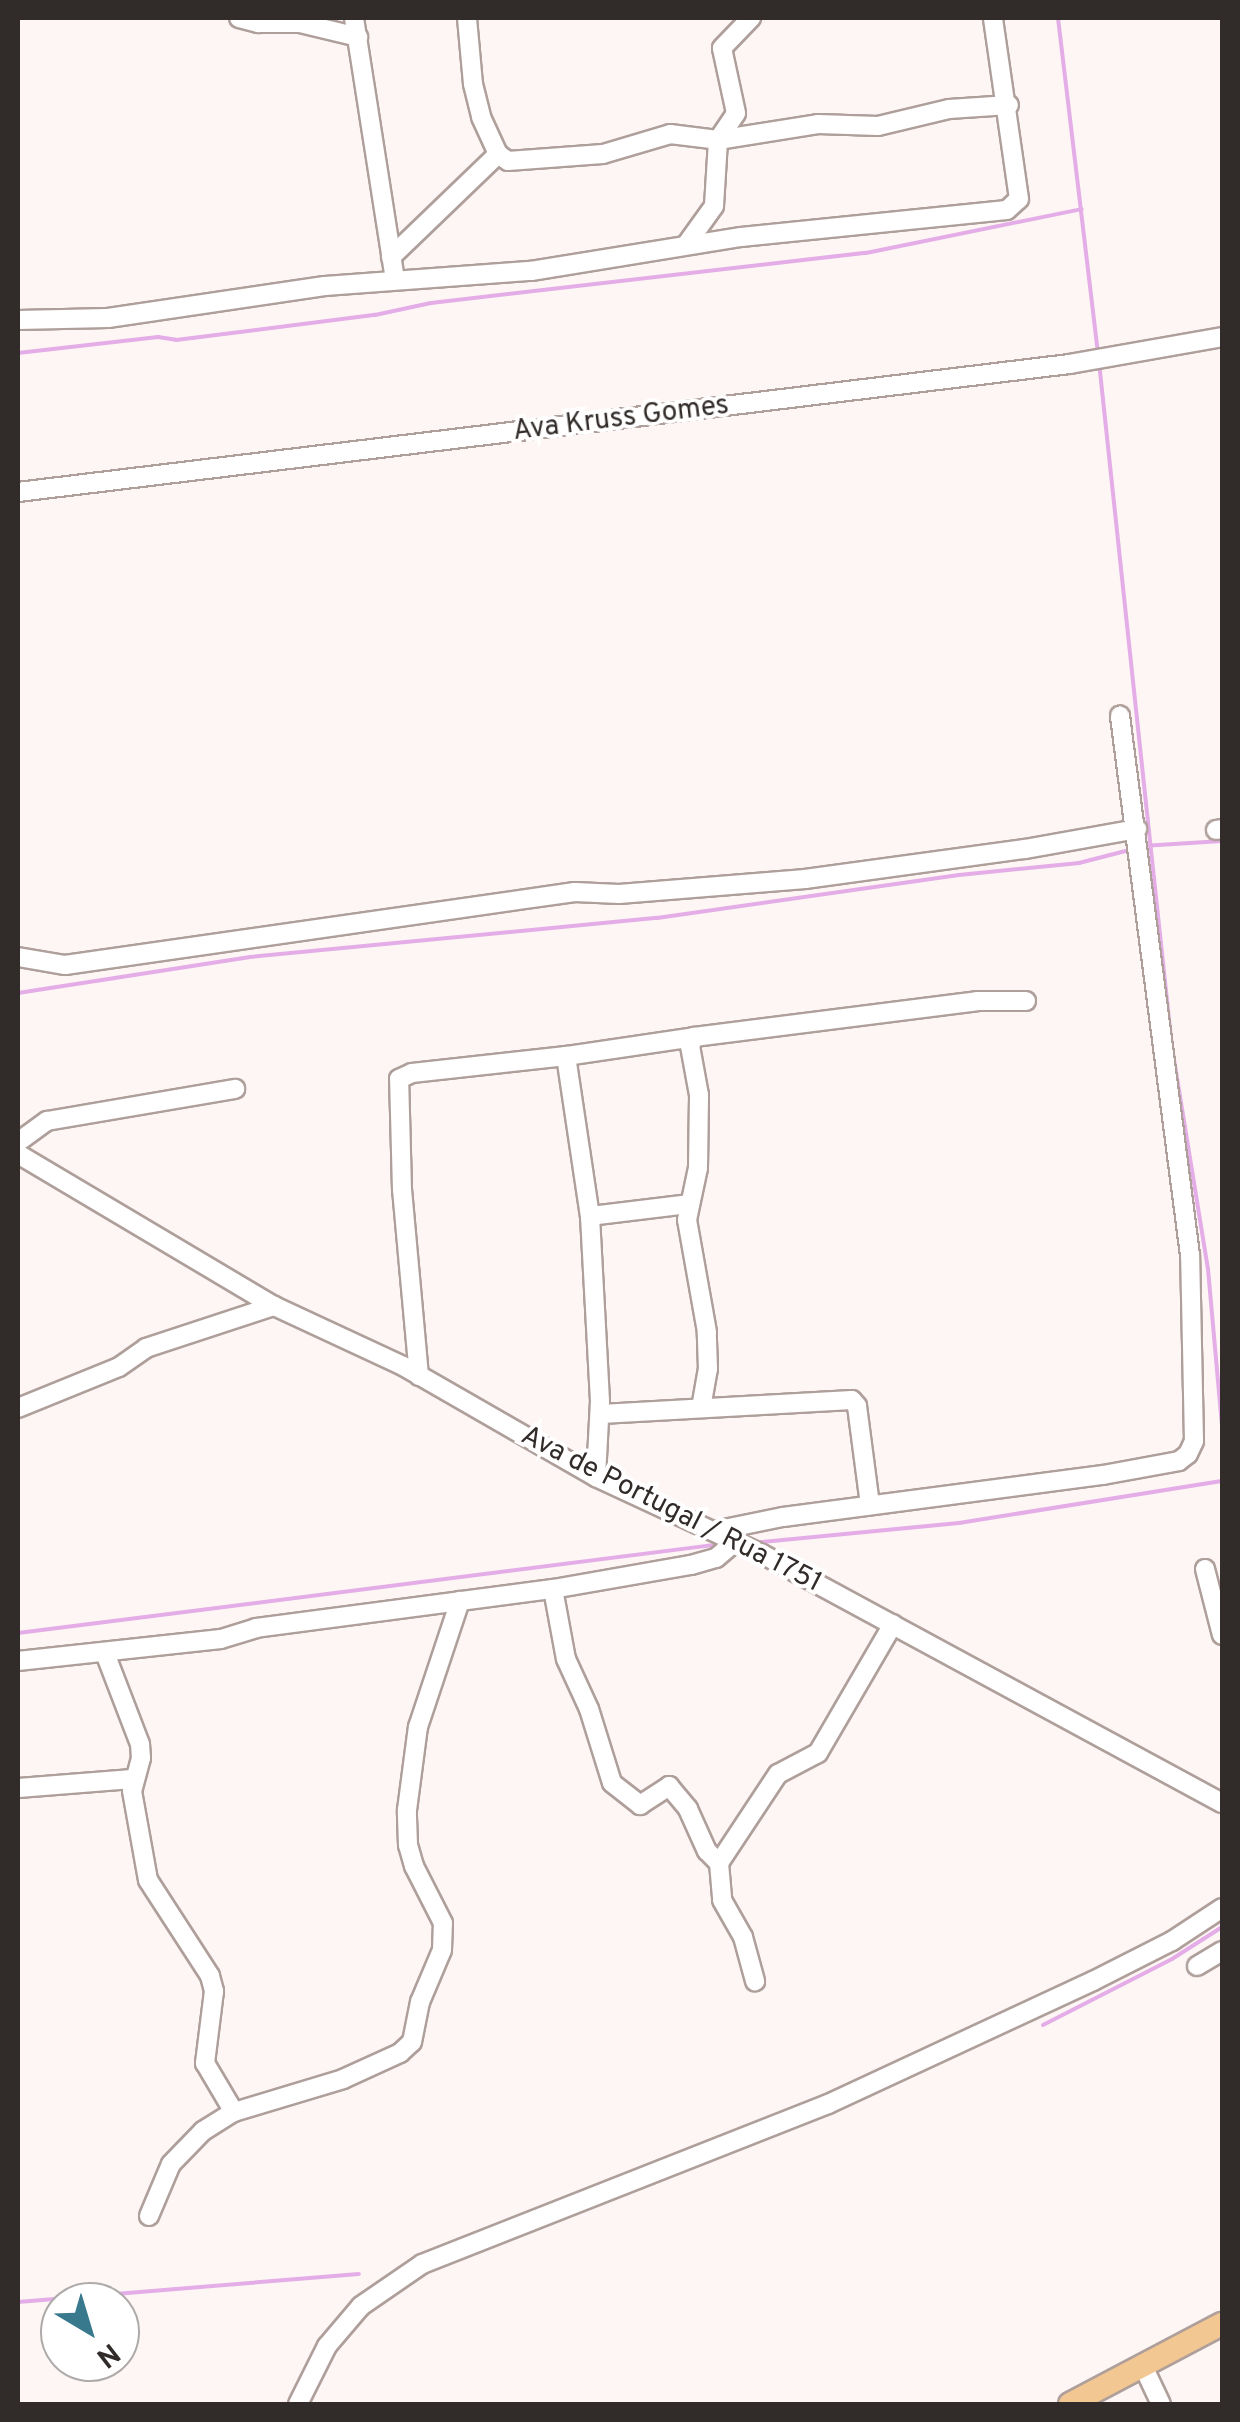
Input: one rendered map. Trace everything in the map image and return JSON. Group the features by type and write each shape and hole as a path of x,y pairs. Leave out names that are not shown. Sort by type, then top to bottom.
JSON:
{"main road":[{"path":"1070,2404 1222,2324"}],"street":[{"path":"238,18 356,27 395,279"},
{"path":"467,18 473,84 498,154 508,161 603,154 670,134 718,140 818,124 878,126 950,108 1009,105"},
{"path":"686,246 714,206 718,140 736,113 722,48 751,18"},
{"path":"18,320 90,320 395,279 530,270 686,246 1014,207 1019,199 994,18"},
{"path":"391,257 498,154"},
{"name":"Ava Kruss Gomes","path":"18,492 1070,364 1222,337"},
{"path":"714,1531 1168,1463 1188,1454 1194,1442 1190,1255 1120,716"},
{"path":"18,957 65,965 575,892 619,894 804,879 1025,850 1137,829"},
{"path":"419,1376 402,1190 398,1080 412,1073 694,1037 977,1001 1026,1000"},
{"path":"694,1037 690,1046 699,1095 698,1139 687,1238 707,1332 701,1408"},
{"path":"566,1056 590,1216 600,1414 596,1477"},
{"path":"18,1142 47,1121 166,1104 235,1089"},
{"name":"Ava de Portugal / Rua 1751","path":"18,1154 274,1306 419,1376 596,1477 714,1531 893,1624 1222,1803"},
{"path":"590,1216 689,1204"},
{"path":"18,1408 119,1367 146,1348 274,1306"},
{"path":"600,1414 852,1400 857,1406 870,1505"},
{"path":"18,1661 105,1653 554,1589 691,1565 716,1558 735,1542"},
{"path":"1205,1569 1222,1636"},
{"path":"554,1589 566,1659 590,1708 612,1784 640,1805 669,1786 719,1863 722,1900 743,1937 755,1981"},
{"path":"149,2216 157,2189 178,2152 234,2112 343,2079 400,2053 412,2042 420,2002 442,1950 442,1923 414,1866 408,1845 407,1810 418,1727 460,1601"},
{"path":"719,1863 778,1774 818,1753 893,1624"},
{"path":"105,1653 140,1744 141,1758 133,1779 148,1880 210,1976 214,1991 205,2063 234,2112"},
{"path":"18,1788 133,1779"},
{"path":"298,2404 328,2346 361,2306 422,2264 828,2104 1172,1942 1222,1908"},
{"path":"1197,1966 1222,1951"},
{"path":"1143,2366 1161,2404"}],"waterway":[{"path":"1058,18 1098,353"},
{"path":"18,353 158,337 176,340 375,315 431,303 866,253 1082,209"},
{"path":"1099,362 1172,1047 1208,1269 1222,1425"},
{"path":"1142,846 1222,841"},
{"path":"18,993 250,957 657,918 959,875 1079,863 1133,849"},
{"path":"761,1542 959,1523 1222,1481"},
{"path":"18,1633 722,1544"},
{"path":"1043,2025 1172,1959 1222,1927"},
{"path":"18,2302 359,2274"}]}
